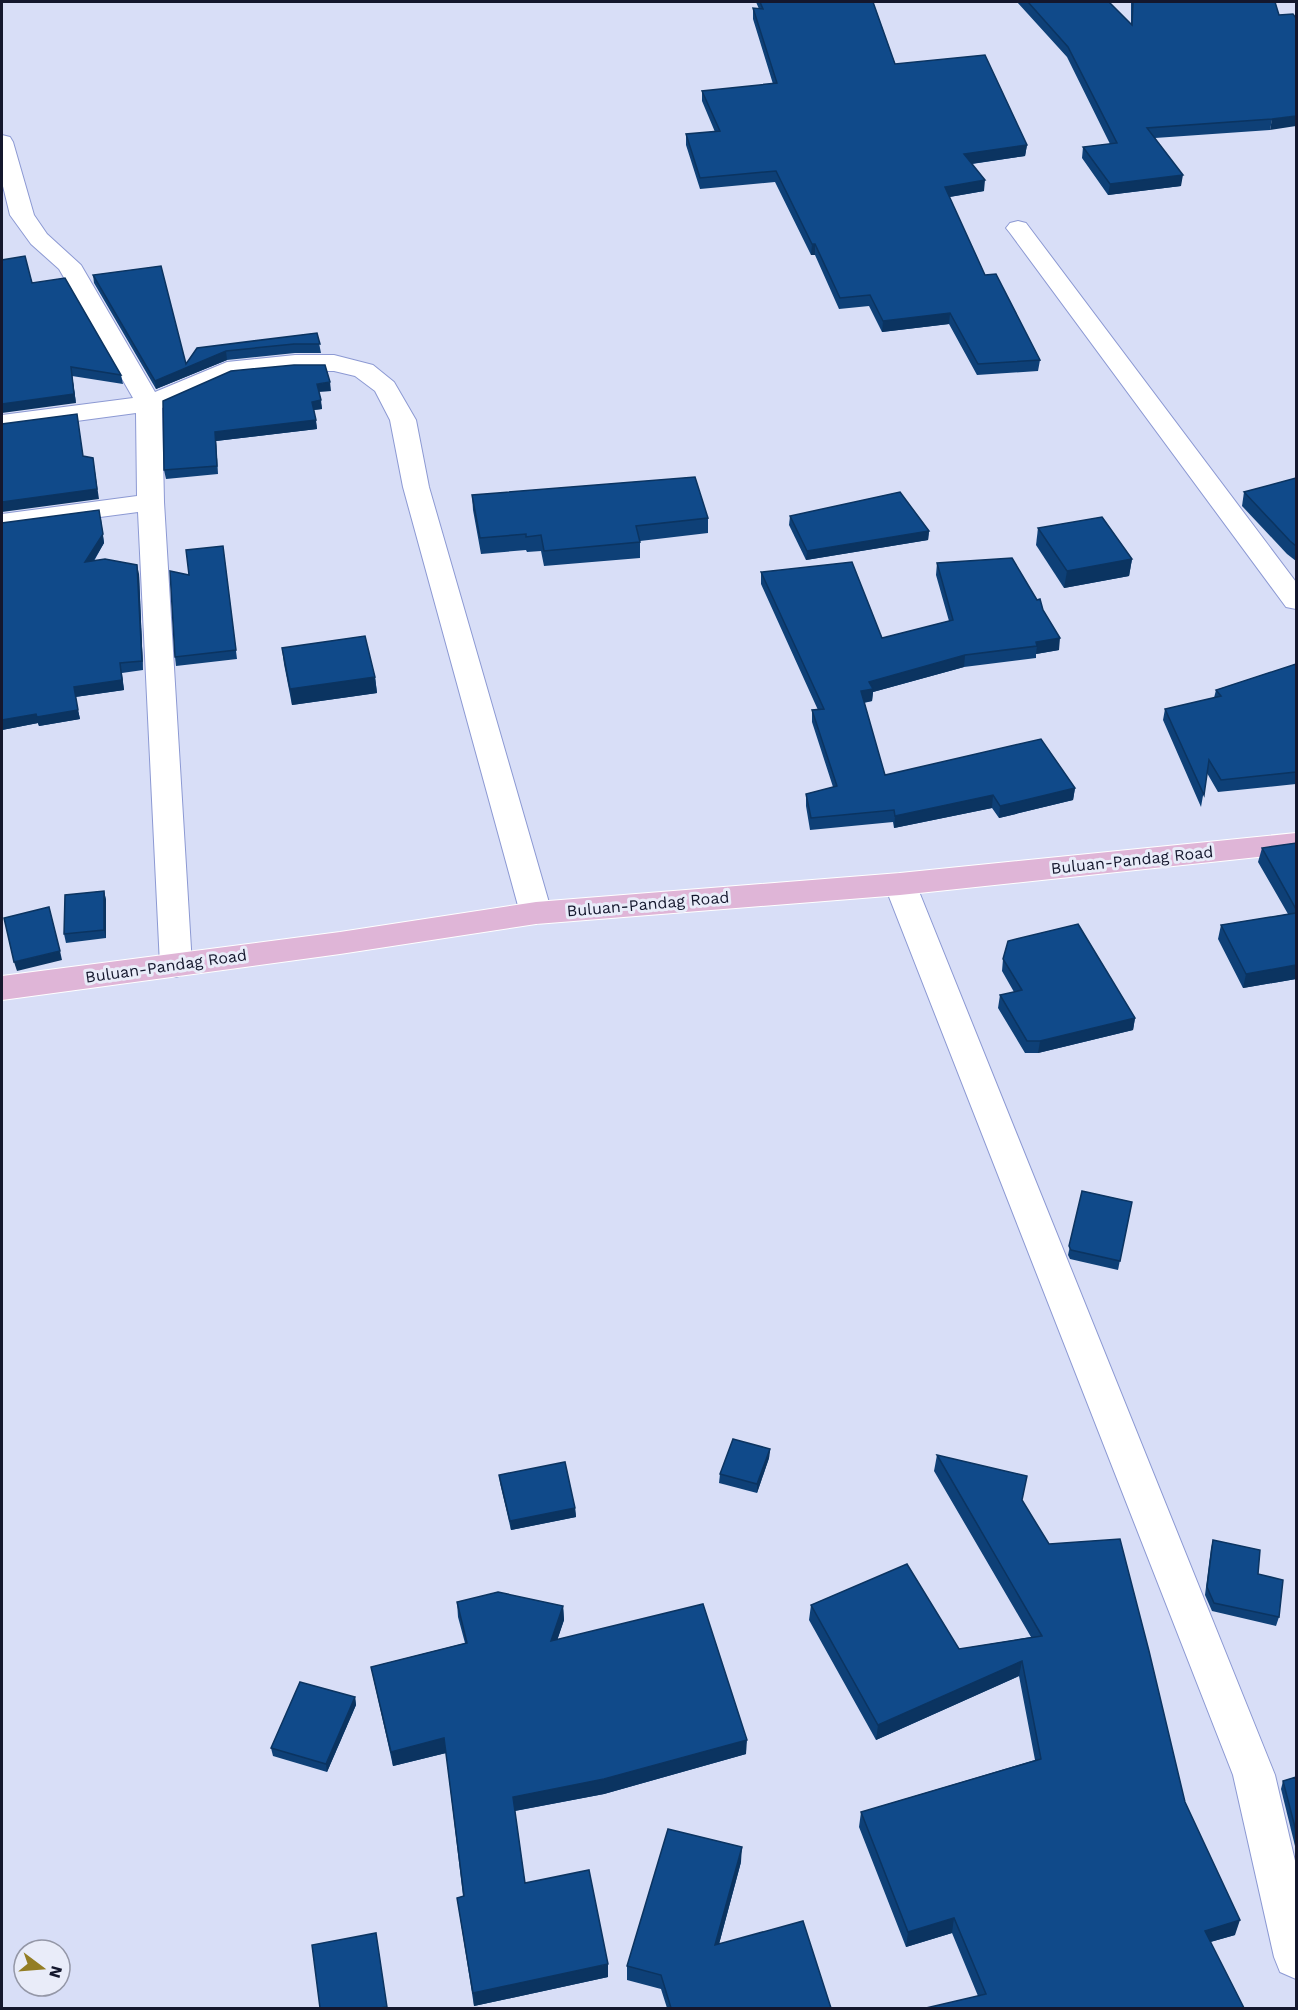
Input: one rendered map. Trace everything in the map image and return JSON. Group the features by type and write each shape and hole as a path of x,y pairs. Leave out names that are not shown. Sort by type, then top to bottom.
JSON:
{"main road":[{"name":"Buluan-Pandag Road","path":"2,988 536,914 900,884 1296,843"}],"street":[{"path":"2,142 22,214 28,226 39,239 69,264 149,404 151,502 176,965"},
{"path":"1018,228 1296,601"},
{"path":"2,423 149,404 227,370 295,363 334,363 364,370 385,387 403,420 416,487 536,914"},
{"path":"2,522 151,502"},
{"path":"900,884 1254,1775 1296,1957"}],"building":[{"path":"760,2 873,2 895,64 985,55 1027,145 964,154 985,180 945,187 985,275 996,274 1040,360 978,364 950,313 883,321 870,295 840,298 815,244 812,244 776,171 700,178 686,134 720,131 702,91 777,83 753,8 763,9"},
{"path":"1028,2 1109,2 1132,25 1133,2 1275,2 1279,15 1293,14 1296,18 1296,116 1147,128 1183,175 1110,184 1083,147 1117,143 1068,47"},
{"path":"25,256 32,283 65,278 121,375 71,367 74,394 2,404 2,260"},
{"path":"161,266 186,364 197,348 317,333 320,344 294,344 226,351 155,381 93,275"},
{"path":"294,365 325,365 330,382 317,384 321,400 312,402 316,420 215,432 217,466 164,470 163,401 231,371"},
{"path":"77,414 83,456 93,458 97,489 2,502 2,424"},
{"path":"695,477 708,518 636,526 640,542 544,551 541,535 480,538 472,495"},
{"path":"1296,478 1296,546 1244,492"},
{"path":"900,492 929,531 807,551 790,516"},
{"path":"99,510 103,534 85,562 105,559 137,565 142,661 120,663 122,680 74,687 78,710 2,720 2,523"},
{"path":"1102,517 1132,559 1067,571 1038,528"},
{"path":"223,546 236,650 175,657 170,571 189,575 186,550"},
{"path":"1012,558 1037,600 1040,599 1043,610 1060,638 1036,642 1037,646 965,655 869,682 873,689 861,691 885,775 1041,739 1075,788 1000,806 993,795 895,816 894,810 811,818 806,794 837,786 812,710 824,709 761,572 852,562 882,638 953,620 937,563"},
{"path":"365,636 375,677 290,689 282,648"},
{"path":"1296,664 1296,772 1221,780 1209,760 1204,795 1165,709 1221,696 1216,690"},
{"path":"1296,843 1296,909 1262,848"},
{"path":"104,891 104,930 64,934 65,895"},
{"path":"49,907 60,951 14,962 4,918"},
{"path":"1296,913 1296,965 1246,974 1221,925"},
{"path":"1078,924 1135,1018 1040,1041 1027,1041 1000,995 1022,990 1003,959 1008,941"},
{"path":"1082,1191 1132,1202 1120,1261 1071,1250 1069,1246"},
{"path":"733,1439 770,1449 757,1484 720,1474"},
{"path":"937,1455 1027,1476 1022,1500 1049,1544 1120,1539 1185,1802 1240,1920 1205,1931 1244,2008 926,2008 986,1994 954,1918 908,1932 861,1812 1041,1759 1022,1661 878,1725 811,1605 907,1564 959,1649 1042,1636"},
{"path":"565,1462 575,1508 510,1521 499,1475"},
{"path":"1213,1540 1260,1550 1258,1574 1283,1580 1279,1617 1214,1603 1207,1587"},
{"path":"498,1592 563,1606 551,1641 703,1604 747,1740 604,1779 513,1797 525,1883 589,1870 608,1964 473,1993 457,1898 464,1896 444,1738 391,1752 371,1667 467,1643 457,1602"},
{"path":"300,1682 355,1697 326,1764 271,1748"},
{"path":"1296,1777 1296,1831 1283,1781"},
{"path":"668,1829 742,1847 715,1945 803,1921 831,2008 671,2008 661,1975 627,1966"},
{"path":"376,1933 387,2007 320,2008 312,1945"}]}
